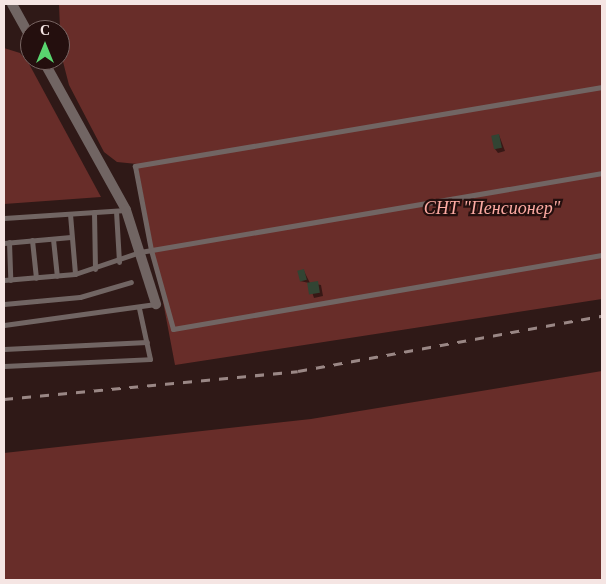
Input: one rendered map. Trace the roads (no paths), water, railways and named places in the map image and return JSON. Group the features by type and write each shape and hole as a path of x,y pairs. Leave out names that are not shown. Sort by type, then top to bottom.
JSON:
{"street":[{"path":"12,4 21,20"},
{"path":"48,70 121,210 140,252 156,304"}],"lane":[{"path":"602,87 135,166 151,250 173,329 602,255"},
{"path":"4,280 75,274 118,262 140,252 602,174"},
{"path":"4,218 121,210 118,262"},
{"path":"94,212 95,269"},
{"path":"70,214 75,274"},
{"path":"10,280 7,242 71,237"},
{"path":"53,239 56,276"},
{"path":"32,240 36,278"},
{"path":"4,304 80,297 131,282"},
{"path":"4,325 139,308 156,304"},
{"path":"4,366 150,359 139,308"},
{"path":"4,349 147,342"}],"railway":[{"path":"4,399 298,371 602,316"}],"park label":[{"name":"СНТ \"Пенсионер\"","path":"492,208"}]}
